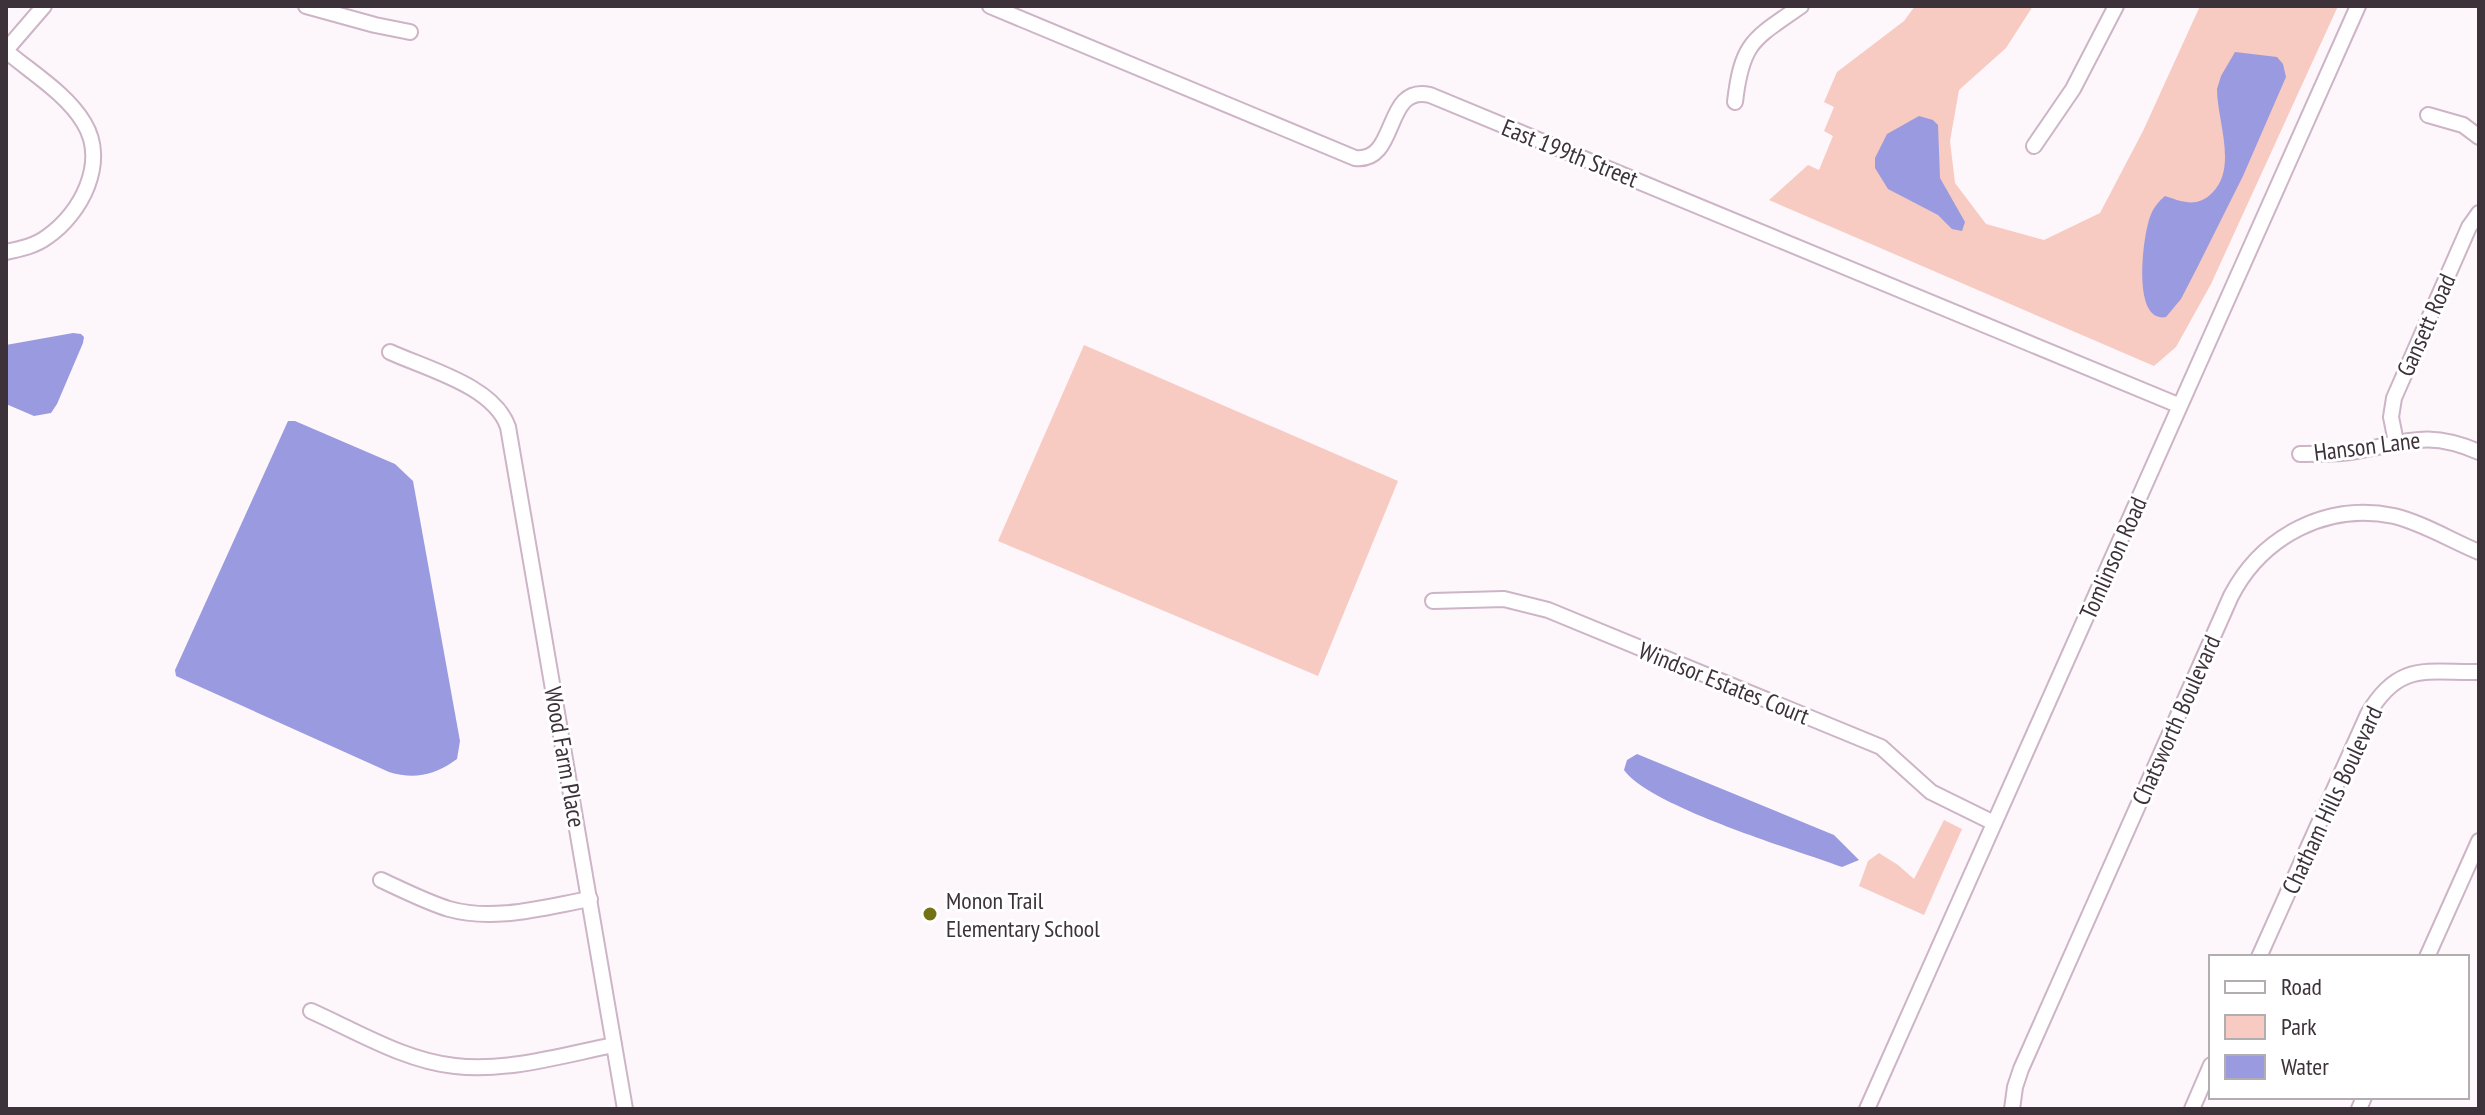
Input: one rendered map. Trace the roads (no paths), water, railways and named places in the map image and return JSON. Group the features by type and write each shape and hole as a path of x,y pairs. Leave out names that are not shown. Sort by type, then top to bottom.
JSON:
{"street":[{"path":"6,252 28,247 55,230 87,189 93,154 86,125 74,108 6,51 44,6"},
{"path":"306,6 410,32"},
{"name":"East 199th Street","path":"990,6 1355,158 1370,157 1380,150 1402,102 1416,94 1430,95 2178,405"},
{"path":"1735,102 1740,65 1746,53 1764,32 1801,6"},
{"path":"2034,146 2073,89 2116,6"},
{"name":"Tomlinson Road","path":"1867,1109 2358,6"},
{"path":"2428,115 2463,125 2479,137"},
{"name":"Gansett Road","path":"2396,442 2391,417 2394,398 2469,227 2479,213"},
{"name":"Wood Farm Place","path":"390,352 477,391 498,407 508,427 625,1109"},
{"name":"Hanson Lane","path":"2300,454 2355,452 2425,438 2445,440 2479,452"},
{"name":"Chatsworth Boulevard","path":"2012,1109 2021,1069 2231,596 2250,566 2293,530 2321,519 2353,513 2398,517 2479,552"},
{"name":"Windsor Estates Court","path":"1433,601 1504,599 1548,610 1881,747 1931,792 1994,823"},
{"name":"Chatham Hills Boulevard","path":"2260,955 2375,702 2395,682 2414,673 2427,670 2479,672"},
{"path":"2428,955 2479,841"},
{"path":"381,880 442,907 476,914 507,914 590,899"},
{"path":"311,1011 409,1054 454,1066 502,1066 614,1045"},
{"path":"2192,1109 2209,1070"}],"water":[{"path":"2235,52 2277,57 2283,64 2286,77 2243,176 2181,299 2166,317 2155,315 2148,307 2142,276 2150,217 2165,196 2184,202 2201,201 2220,183 2225,158 2217,89"},
{"path":"1919,116 1938,125 1940,178 1965,222 1962,231 1952,229 1938,215 1888,189 1875,168 1875,158 1887,134"},
{"path":"73,333 84,337 83,343 51,413 34,416 6,404 6,345"},
{"path":"288,421 295,421 395,464 413,481 460,741 457,759 441,769 416,776 389,772 176,676 175,670"},
{"path":"1637,754 1834,835 1859,860 1842,867 1692,812 1639,784 1624,770 1627,760"}],"place":[{"name":"Monon Trail Elementary School","path":"930,914"}]}
